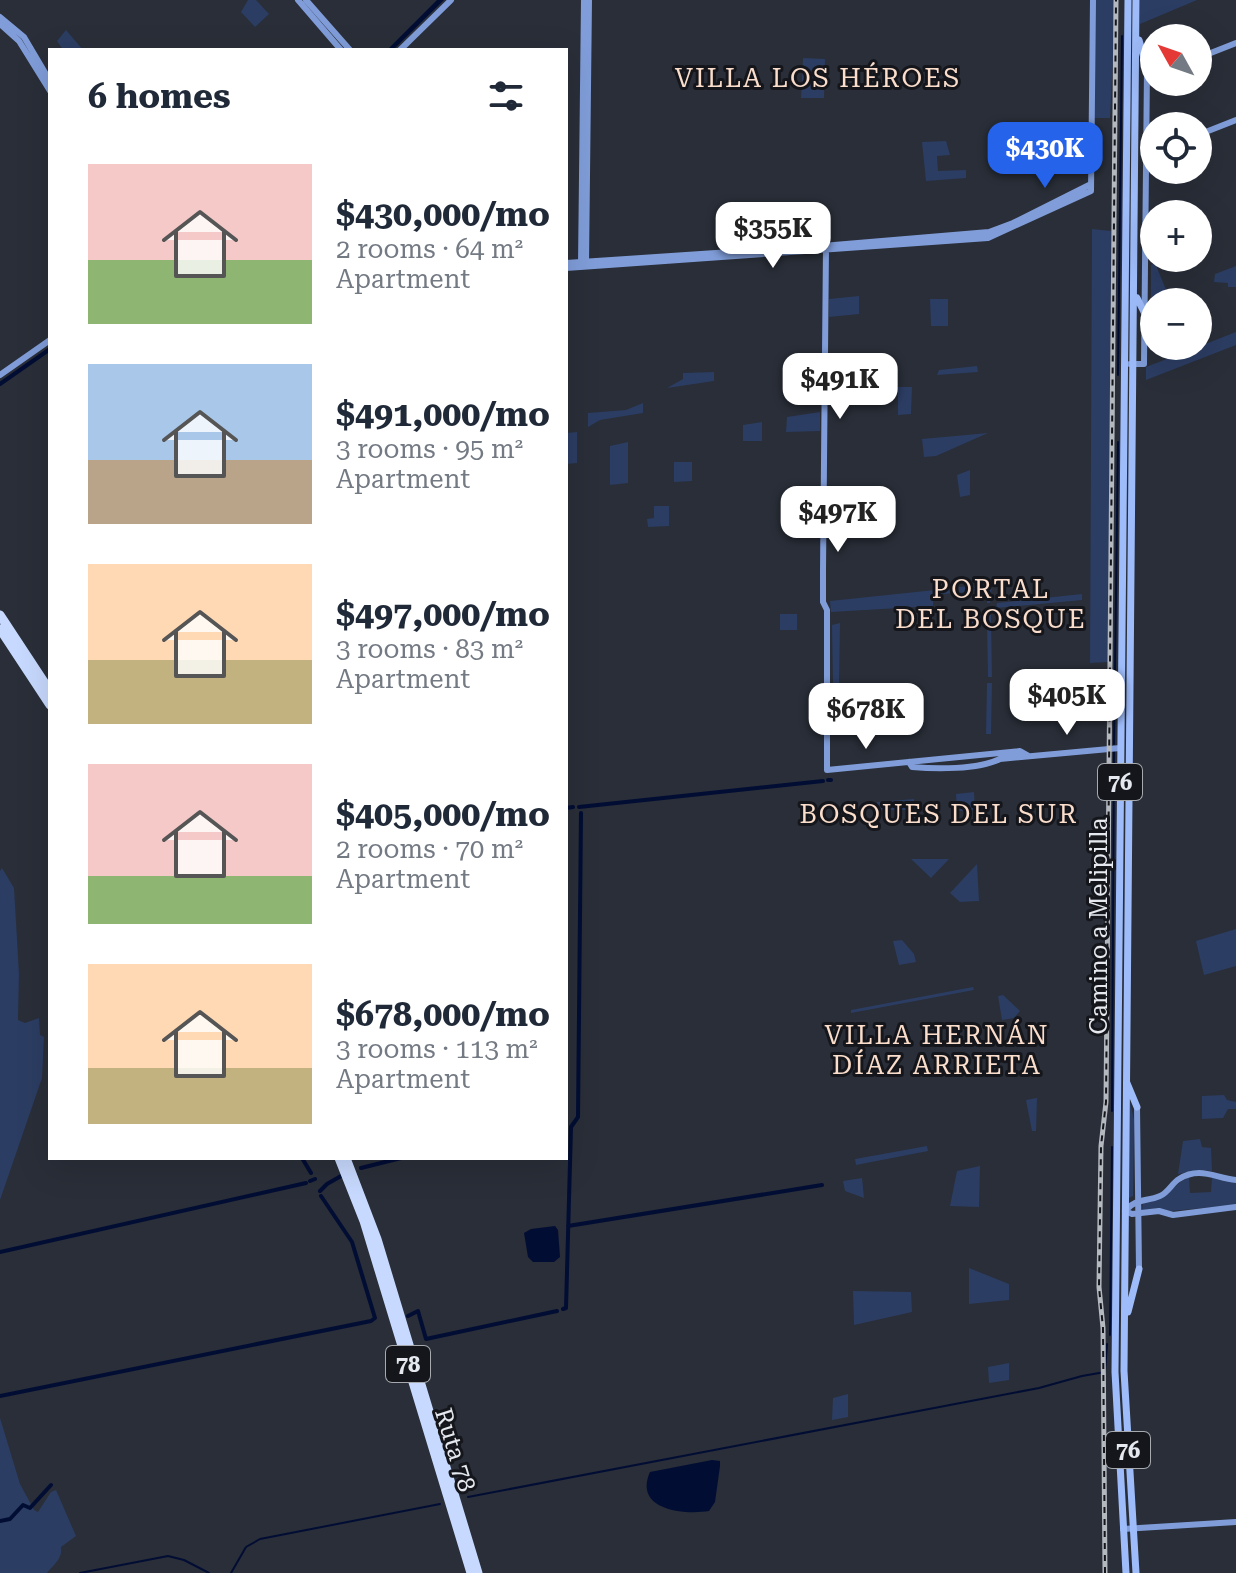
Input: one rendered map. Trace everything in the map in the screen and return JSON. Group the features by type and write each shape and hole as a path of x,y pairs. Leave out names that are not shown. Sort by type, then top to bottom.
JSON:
{"highway":[{"path":"0,615 48,688"},
{"path":"0,629 48,702"},
{"name":"Ruta 78","path":"340,1160 368,1236 471,1573"},
{"name":"Ruta 78","path":"347,1160 377,1239 478,1573"}],"main road":[{"name":"Camino a Melipilla","path":"1119,1372 1117,1200 1129,767 1135,364 1128,0"},
{"name":"Camino a Melipilla","path":"1124,956 1116,748 1135,364 1131,162 1136,0"},
{"path":"1136,23 1140,42"},
{"path":"1127,65 1136,77"},
{"path":"1135,292 1140,303"},
{"path":"1129,767 1138,773"},
{"path":"1128,797 1138,787"},
{"name":"Camino a Melipilla","path":"1119,1372 1125,1326 1123,967"},
{"path":"1126,1079 1136,1094 1137,1107"},
{"path":"1117,1200 1125,1211 1117,1224"},
{"path":"1125,1326 1139,1269"},
{"name":"76","path":"1119,1372 1136,1573"},
{"name":"76","path":"1119,1372 1126,1573"}],"street":[{"path":"298,0 339,48"},
{"path":"306,0 348,48"},
{"path":"402,48 451,0"},
{"path":"583,264 587,0"},
{"path":"568,266 826,249 992,231 1091,187 1093,0"},
{"path":"0,17 24,37 48,78"},
{"path":"0,24 19,41 48,88"},
{"path":"1212,52 1236,43"},
{"path":"1136,77 1140,76"},
{"path":"1212,129 1236,120"},
{"path":"1146,288 1149,184"},
{"path":"826,249 823,602 827,610 827,770 909,762 912,767 926,770 1116,748"},
{"path":"1135,364 1140,339"},
{"path":"0,375 48,341"},
{"path":"1137,1107 1139,1269"},
{"path":"1125,1211 1139,1199 1161,1196 1178,1180 1194,1173 1210,1173 1236,1180"},
{"path":"1125,1211 1139,1214 1160,1211 1173,1215 1236,1207"},
{"path":"1123,1529 1236,1522"}],"shaded area":[{"path":"248,0 256,0 269,14 255,27 241,12"},
{"path":"437,0 444,0 395,48 389,48"},
{"path":"1095,0 1116,0 1110,118 1094,118"},
{"path":"1140,0 1197,0 1140,24"},
{"path":"66,30 81,48 62,48 57,41"},
{"path":"803,58 825,59 824,98 801,98"},
{"path":"946,141 950,155 937,156 938,171 966,170 966,178 926,181 922,142"},
{"path":"1092,229 1111,231 1109,662 1090,663"},
{"path":"1236,266 1236,287 1214,282 1215,274"},
{"path":"1151,272 1159,272 1165,288 1151,288"},
{"path":"859,296 859,314 829,317 829,299"},
{"path":"930,299 948,299 948,326 931,326"},
{"path":"1236,332 1236,345 1212,354 1212,341"},
{"path":"1164,360 1197,360 1146,380 1146,367"},
{"path":"977,366 978,372 937,375 939,370"},
{"path":"714,372 714,381 667,388 683,379 683,373"},
{"path":"898,387 912,387 911,414 898,415"},
{"path":"643,403 643,413 600,420 588,427 588,413 626,410"},
{"path":"820,412 820,431 786,432 787,417"},
{"path":"762,422 762,441 743,441 743,425"},
{"path":"577,432 577,463 568,464 568,433"},
{"path":"988,433 936,456 924,457 922,439"},
{"path":"628,442 628,483 610,485 610,446"},
{"path":"674,462 692,462 692,481 674,482"},
{"path":"970,470 970,495 960,497 957,475"},
{"path":"654,506 669,506 669,526 648,527 647,519 654,518"},
{"path":"992,584 990,603 987,603 986,590 959,593 959,587"},
{"path":"954,588 954,593 933,595 933,606 831,612 830,601"},
{"path":"1082,594 1082,600 996,608 997,603"},
{"path":"780,614 797,614 797,630 780,630"},
{"path":"967,615 991,615 992,677 988,677 987,622 978,622 978,630 967,630"},
{"path":"840,623 839,683 833,684 832,625"},
{"path":"987,683 992,683 991,734 986,734"},
{"path":"974,792 975,810 957,811 956,794"},
{"path":"914,799 914,810 877,810 877,802"},
{"path":"911,859 949,859 931,878"},
{"path":"977,864 979,901 960,902 950,893"},
{"path":"2,868 14,888 18,1020 25,1023 39,1018 40,1035 44,1037 42,1078 0,1200 0,871"},
{"path":"1236,929 1236,966 1204,975 1196,941"},
{"path":"902,940 914,954 916,962 899,965 893,941"},
{"path":"973,987 974,990 851,1013 851,1010"},
{"path":"1003,995 1020,1011 1014,1018 1002,1020 998,996"},
{"path":"1224,1095 1227,1100 1236,1102 1236,1109 1228,1109 1223,1118 1202,1119 1202,1096"},
{"path":"1037,1098 1036,1131 1032,1131 1026,1100"},
{"path":"1130,1102 1134,1120 1133,1196 1127,1199"},
{"path":"1200,1139 1202,1147 1211,1148 1212,1171 1178,1174 1183,1141"},
{"path":"927,1146 928,1151 856,1165 855,1159"},
{"path":"980,1166 979,1207 950,1206 957,1171"},
{"path":"1212,1176 1236,1183 1236,1205 1171,1211 1142,1210 1143,1202 1164,1195 1189,1177 1190,1193 1211,1192"},
{"path":"862,1178 864,1198 845,1191 843,1181"},
{"path":"555,1226 560,1257 554,1262 533,1262 528,1257 524,1233"},
{"path":"969,1268 1009,1284 1009,1300 969,1304"},
{"path":"853,1291 911,1292 912,1312 854,1325"},
{"path":"1009,1363 1009,1380 989,1383 988,1367"},
{"path":"848,1394 848,1417 832,1420 833,1398"},
{"path":"0,1418 20,1484 34,1510 38,1512 51,1492 56,1490 76,1536 61,1547 59,1558 47,1573 0,1573"},
{"path":"720,1461 720,1466 715,1502 709,1511 675,1510 655,1502 649,1495 647,1485 650,1472"}],"waterway":[{"path":"1118,375 1122,36"},
{"path":"0,384 48,350"},
{"path":"1114,744 1118,442"},
{"path":"1112,1111 1114,751"},
{"path":"579,807 823,781"},
{"path":"568,808 573,807"},
{"path":"563,1309 566,1308 571,1127 578,1117 581,813"},
{"path":"1110,1335 1112,1147"},
{"path":"303,1160 311,1173"},
{"path":"361,1168 393,1160"},
{"path":"320,1191 341,1176"},
{"path":"310,1181 315,1179"},
{"path":"0,1252 306,1183"},
{"path":"568,1226 822,1185"},
{"path":"0,1396 371,1321 375,1318 352,1242 321,1196"},
{"path":"408,1316 418,1311 426,1339 557,1311"},
{"path":"468,1497 1039,1388 1105,1372 1107,1344"},
{"path":"0,1521 10,1519 23,1505 30,1508 51,1485"},
{"path":"231,1573 246,1547 260,1539 440,1504"},
{"path":"80,1573 168,1556 184,1560 209,1573"}],"railway":[{"path":"1105,1573 1103,1328 1099,1287 1101,1146 1106,1102 1116,0"}],"district":[{"name":"VILLA LOS HÉROES","path":"818,78"},
{"name":"PORTAL DEL BOSQUE","path":"991,604"},
{"name":"BOSQUES DEL SUR","path":"939,814"},
{"name":"VILLA HERNÁN DÍAZ ARRIETA","path":"937,1050"}]}
